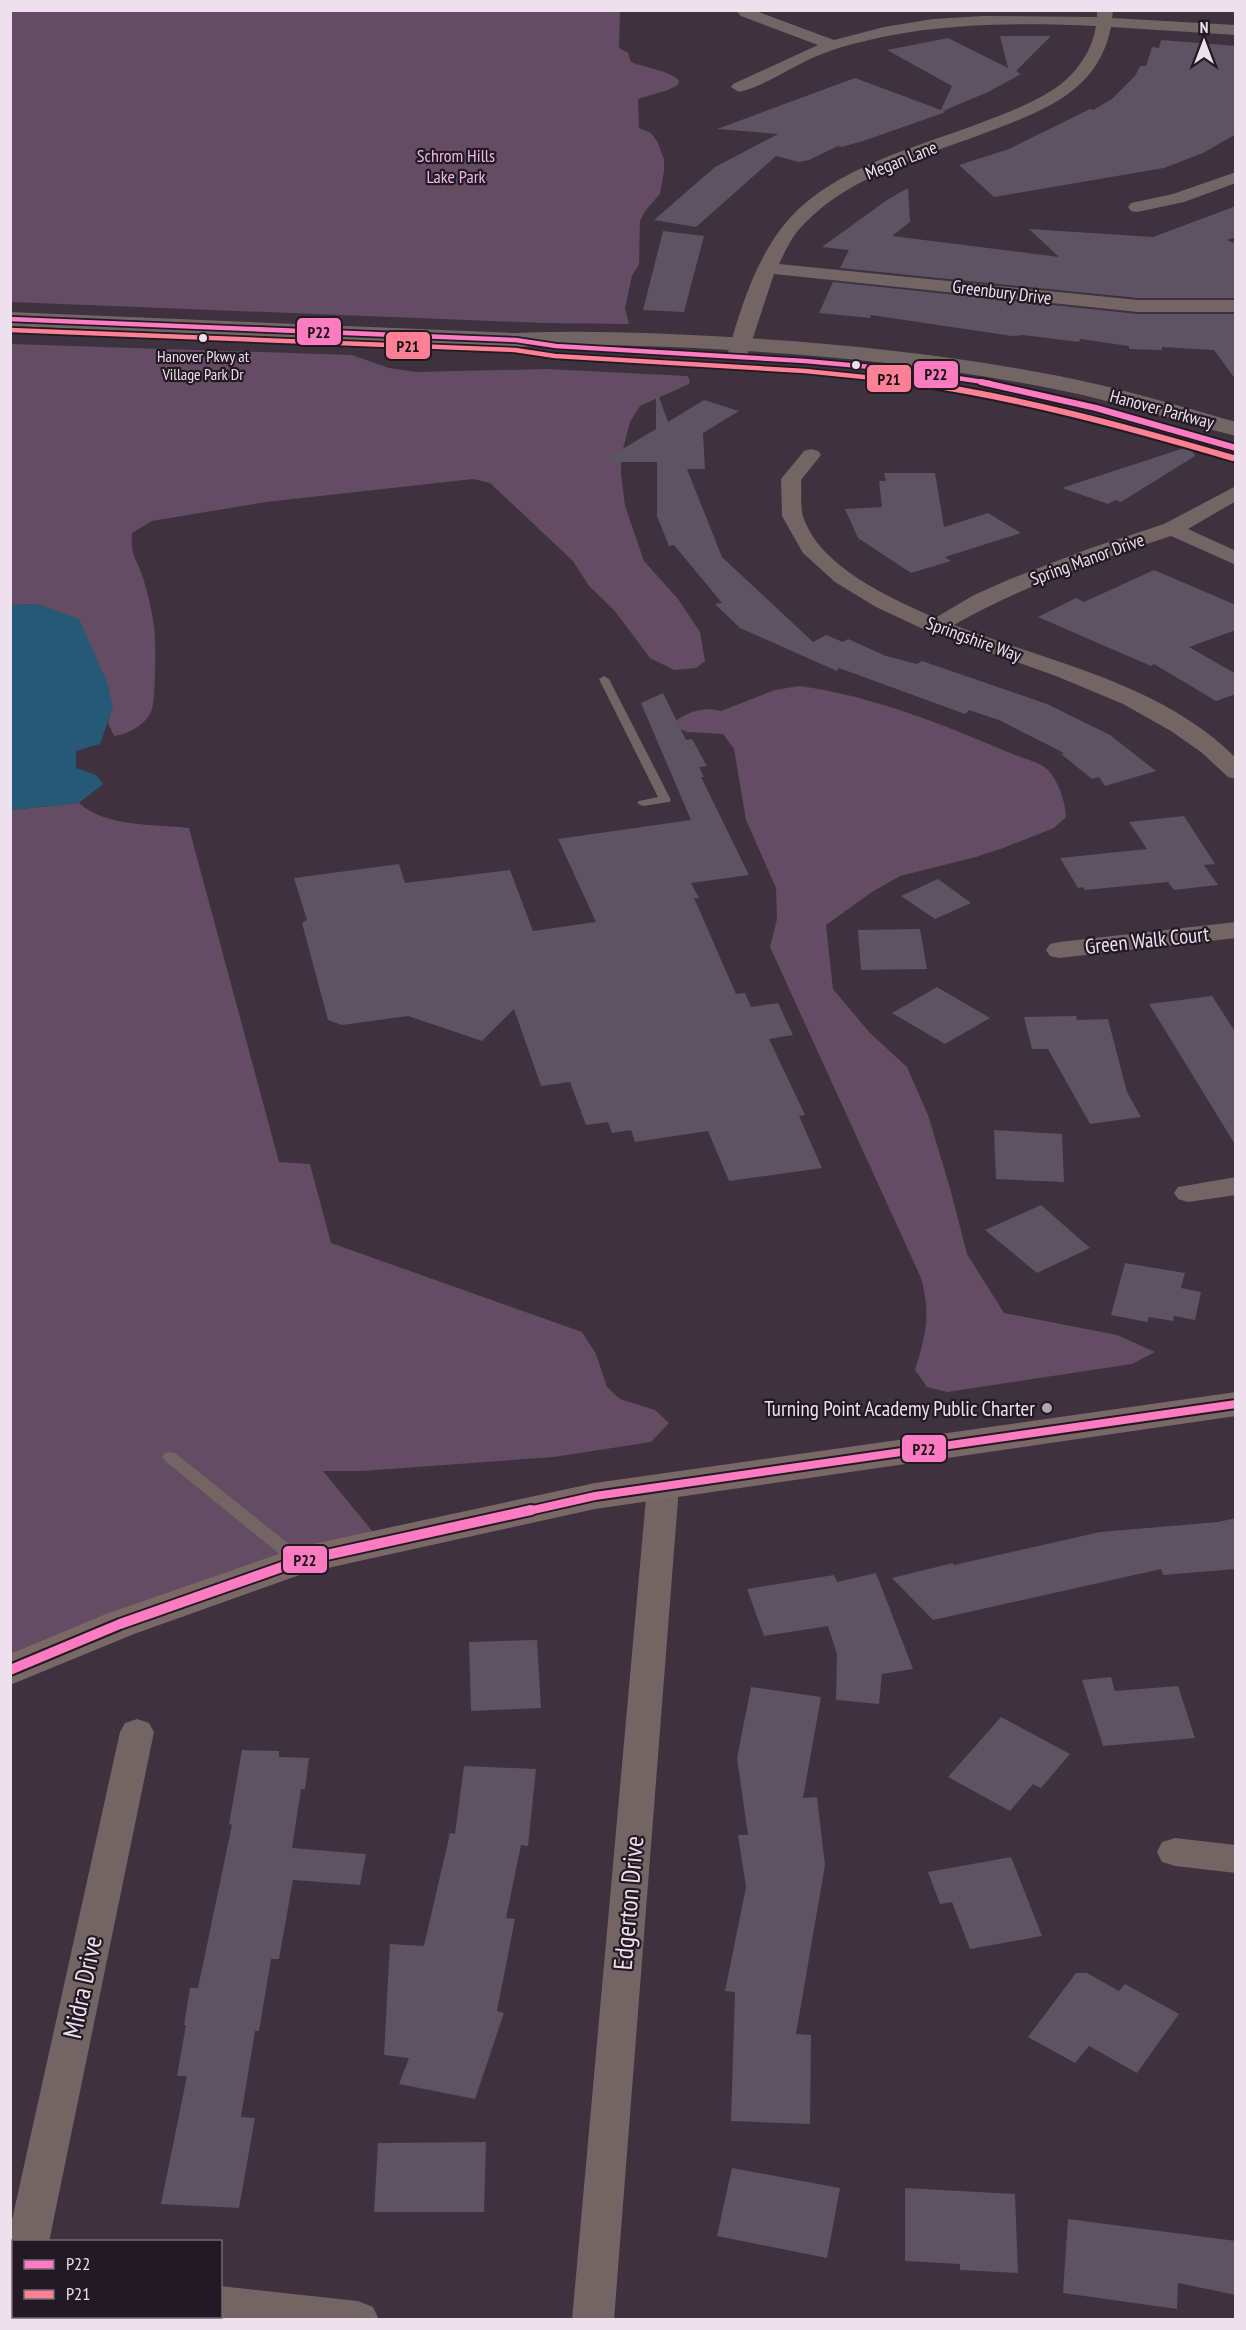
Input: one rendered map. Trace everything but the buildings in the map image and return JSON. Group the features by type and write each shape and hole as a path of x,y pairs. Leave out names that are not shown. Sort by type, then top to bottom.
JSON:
{"main road":[{"path":"10,1670 120,1624 299,1561 528,1510 596,1496 1236,1404"}],"street":[{"path":"746,13 834,45"},
{"path":"739,87 834,45 891,31 936,25 1105,17 1236,30"},
{"name":"Megan Lane","path":"738,350 777,247 793,225 816,204 859,176 1035,107 1075,80 1098,48 1105,17"},
{"path":"1137,207 1178,198 1236,177"},
{"name":"Greenbury Drive","path":"768,268 921,282 1126,305 1236,306"},
{"name":"Hanover Parkway","path":"10,319 516,340 560,337 738,350 883,356 1060,383 1156,406 1236,429"},
{"name":"Hanover Parkway","path":"738,350 955,378 1123,415 1236,448"},
{"name":"Springshire Way","path":"812,455 794,473 790,485 791,513 807,544 849,584 882,603 937,626 1088,680 1140,704 1190,733 1236,772"},
{"name":"Spring Manor Drive","path":"937,626 981,600 1018,584 1172,529 1236,492"},
{"path":"1172,529 1236,559"},
{"name":"Green Walk Court","path":"1059,950 1236,930"},
{"path":"1188,1193 1236,1186"},
{"name":"Edgerton Drive","path":"593,2319 663,1486"},
{"name":"Midra Drive","path":"28,2240 137,1732"},
{"path":"1175,1852 1236,1859"},
{"path":"222,2305 358,2319"}],"lane":[{"path":"604,679 665,800 644,802"},
{"path":"170,1457 299,1561"}],"green space":[{"name":"Schrom Hills Lake Park","path":"11,10 620,11 619,48 628,53 631,62 664,72 679,81 678,85 668,90 638,99 639,128 651,133 657,141 664,159 664,171 660,194 645,211 640,221 639,264 632,276 625,308 629,324 543,323 11,302"},
{"path":"11,344 352,355 389,368 416,372 547,369 687,376 690,380 689,384 640,406 630,422 621,457 621,474 625,506 644,561 678,599 700,632 705,661 696,668 674,670 650,658 614,610 589,586 573,561 490,483 473,479 266,502 152,521 132,533 133,553 142,574 154,626 154,696 151,712 140,725 114,736 108,723 112,707 38,604 11,605"},
{"path":"799,686 880,704 959,732 1040,765 1048,770 1058,786 1063,798 1066,817 1054,828 976,857 900,876 872,892 826,925 833,989 870,1033 907,1067 928,1115 967,1254 1004,1313 1117,1335 1155,1352 1132,1364 947,1392 927,1387 915,1370 926,1324 926,1303 921,1278 770,947 777,919 776,888 746,820 734,749 723,734 687,732 671,725 694,712 707,709 721,711 775,690"},
{"path":"79,803 90,811 116,820 145,825 189,828 279,1162 310,1164 331,1243 582,1332 596,1354 607,1387 620,1399 655,1410 669,1423 651,1442 554,1457 362,1471 323,1471 382,1543 11,1670 11,810"}],"water":[{"path":"38,604 79,619 107,682 113,707 100,744 76,751 76,768 96,775 103,784 79,803 11,810 11,605"}],"transit line":[{"name":"P22","path":"10,319 516,340 556,346 755,357 904,370 1025,390 1131,417 1236,448"},
{"name":"P21","path":"10,330 515,350 555,356 856,375 955,388 1026,401 1095,418 1233,458"},
{"name":"P22","path":"10,1670 120,1624 299,1561 595,1496 1236,1404"}],"place":[{"name":"Hanover Pkwy at Village Park Dr","path":"203,338"},
{"name":"Turning Point Academy Public Charter","path":"1047,1408"}]}
